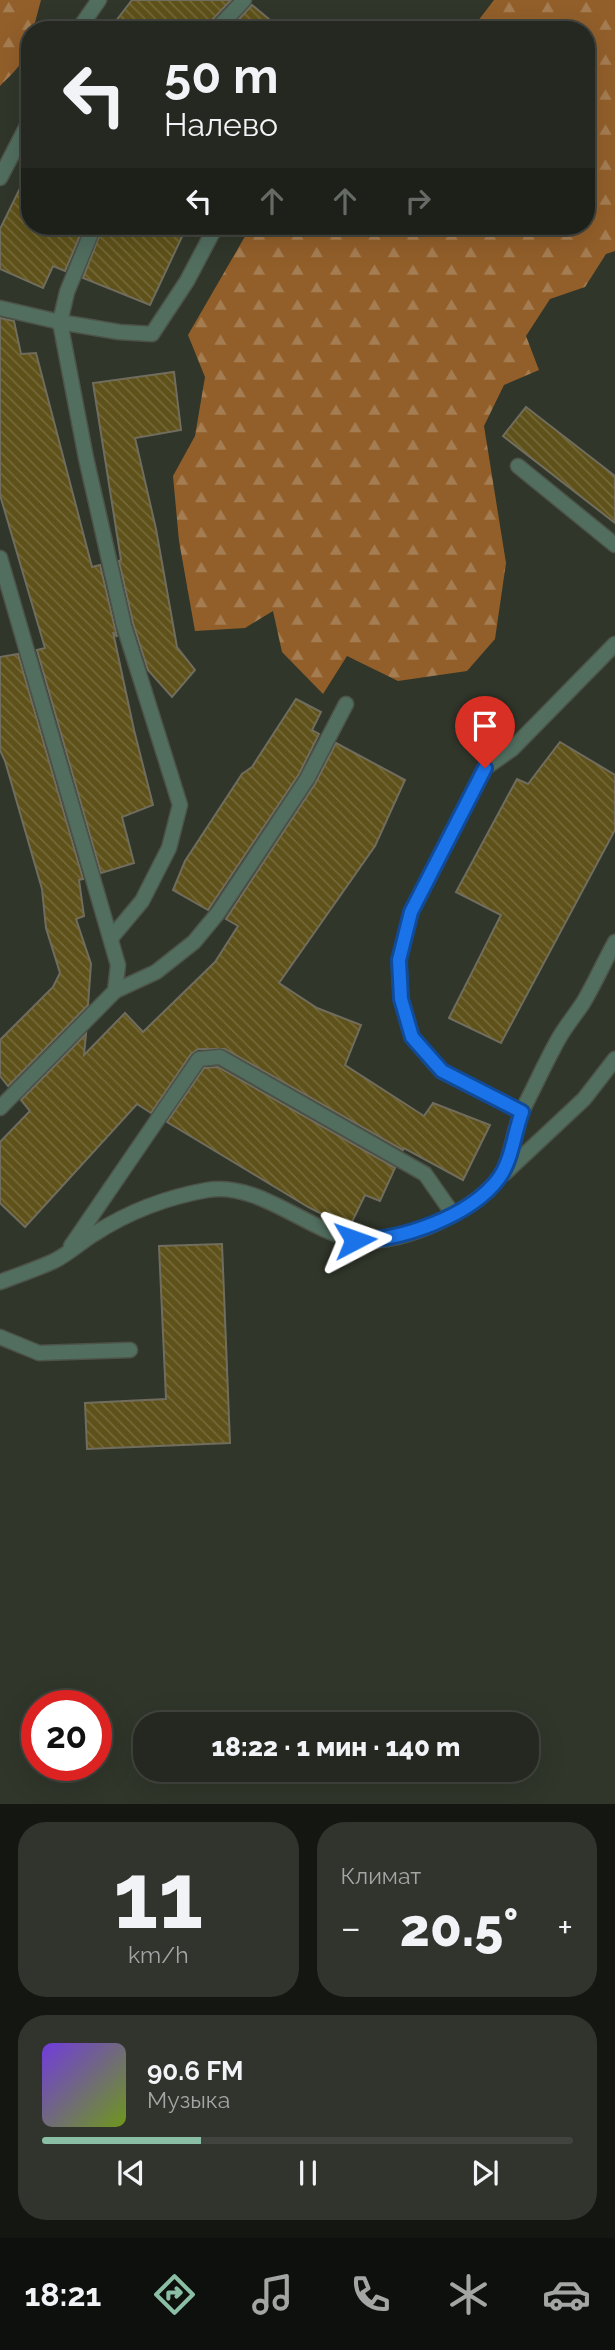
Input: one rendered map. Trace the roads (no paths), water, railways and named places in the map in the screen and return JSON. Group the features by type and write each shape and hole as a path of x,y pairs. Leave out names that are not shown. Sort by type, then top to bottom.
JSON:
{"lane":[{"path":"84,21 99,0"},
{"path":"224,21 244,0"},
{"path":"0,177 21,137"},
{"path":"90,235 67,292 60,322 86,458 124,626 180,805 169,848 142,901 111,938"},
{"path":"0,308 60,322 119,332 152,334 187,281 211,235"},
{"path":"518,466 615,545"},
{"path":"0,558 111,938 118,965 114,991"},
{"path":"522,1112 442,1071 412,1037 401,999 399,960 411,912 485,768 512,749 615,644"},
{"path":"0,1108 114,991 156,972 194,942 218,913 307,779 346,704"},
{"path":"498,1178 509,1157 522,1112 559,1038 584,1002 615,942"},
{"path":"66,1253 199,1059 220,1057 425,1174 453,1214"},
{"path":"0,1282 56,1260 96,1233 149,1205 210,1189 243,1192 333,1234 355,1240 375,1240 405,1234 439,1222 471,1203 584,1099 615,1059"},
{"path":"0,1337 39,1353 130,1350"}]}
